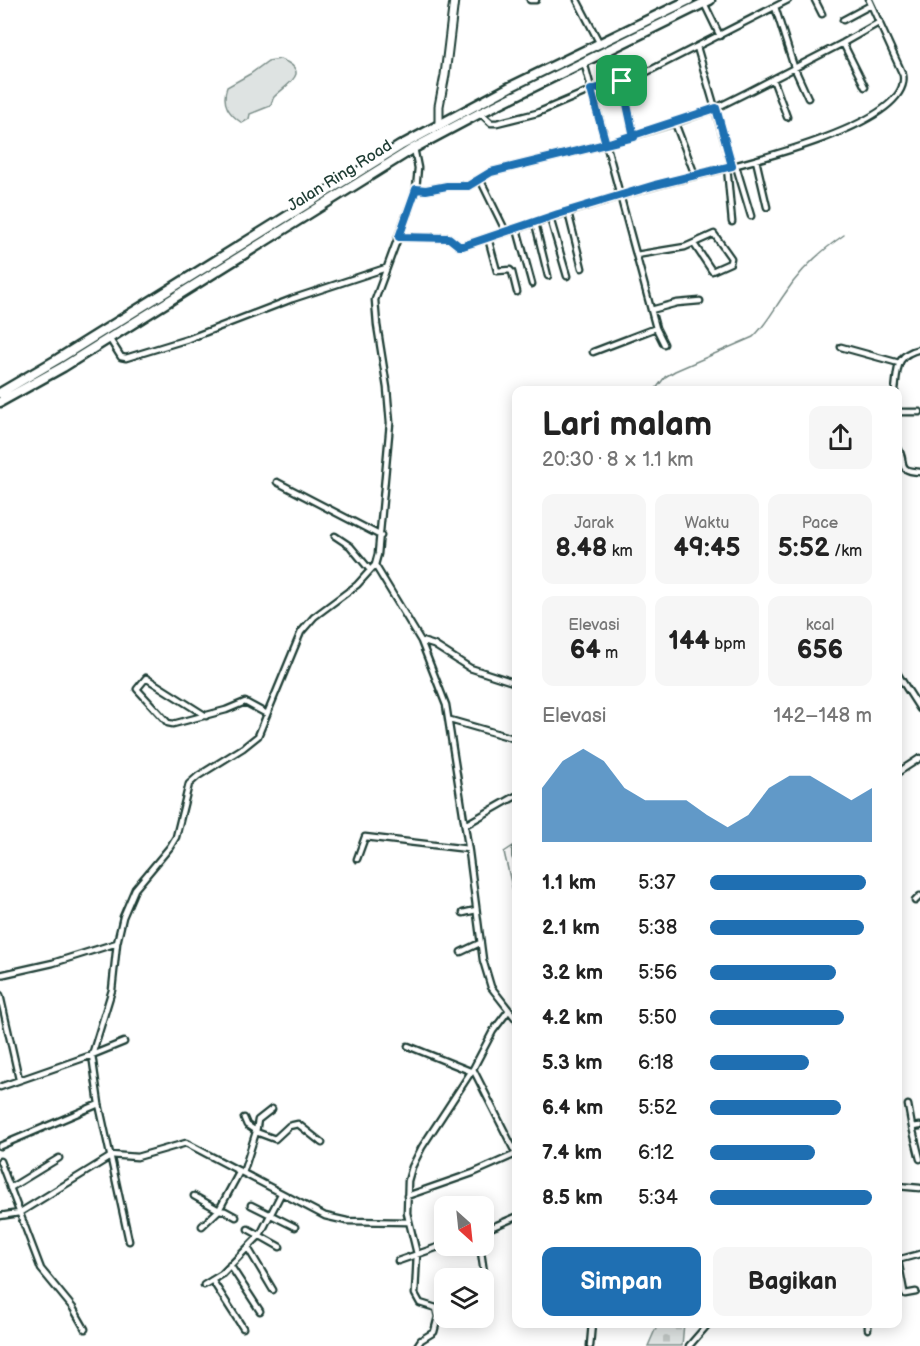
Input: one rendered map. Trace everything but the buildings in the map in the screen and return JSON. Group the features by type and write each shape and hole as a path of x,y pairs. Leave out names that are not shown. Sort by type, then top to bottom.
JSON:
{"highway":[{"name":"Jalan Ring Road","path":"0,402 391,152 510,87 689,0"},
{"name":"Jalan Ring Road","path":"0,393 110,338 414,148 480,113 585,66 707,1"}],"street":[{"path":"439,125 439,106 454,0"},
{"path":"530,0 536,0"},
{"path":"577,0 600,44"},
{"path":"480,113 491,123 504,123 537,113 591,90 653,69 788,0"},
{"path":"815,0 822,14"},
{"path":"707,1 720,36"},
{"path":"399,237 449,238 459,246 463,246 568,212 829,138 870,116 891,100 904,78 870,3 843,20"},
{"path":"774,7 794,67 808,98"},
{"path":"416,189 468,186 491,172 634,137 675,123 716,108 879,22"},
{"path":"843,43 865,87"},
{"path":"697,47 732,166 751,216"},
{"path":"585,66 656,328 664,344"},
{"path":"773,79 787,117"},
{"path":"622,81 634,137"},
{"path":"675,123 695,175"},
{"path":"129,1241 99,1104 92,1055 112,990 117,943 123,917 139,883 176,837 189,784 252,741 261,731 306,624 357,585 375,565 381,536 390,423 375,300 416,189 418,168 414,148"},
{"path":"756,160 767,207"},
{"path":"732,166 732,222"},
{"path":"480,179 506,232"},
{"path":"568,212 582,268"},
{"path":"550,218 567,276"},
{"path":"535,223 548,276"},
{"path":"518,229 532,284"},
{"path":"636,255 685,247 716,234 731,258 730,263 712,271 694,244"},
{"path":"488,238 497,272 510,270 517,292"},
{"path":"110,338 121,357 126,358 188,339 292,298 387,268"},
{"path":"651,310 677,303 700,301"},
{"path":"593,352 656,328"},
{"path":"841,347 899,363"},
{"path":"896,386 899,363 905,354 920,349"},
{"path":"902,412 920,412"},
{"path":"902,462 903,467 908,471 920,472"},
{"path":"277,482 381,536"},
{"path":"335,536 350,546 370,570"},
{"path":"375,565 421,641 450,720 483,960 491,987 512,1014"},
{"path":"421,641 434,645 470,668 512,682"},
{"path":"206,716 146,678 137,689 168,723 173,724 206,716 245,702 267,714"},
{"path":"902,681 920,709"},
{"path":"450,720 512,739"},
{"path":"902,770 920,758"},
{"path":"465,825 512,798"},
{"path":"357,859 363,839 368,836 394,842 469,850"},
{"path":"915,902 920,896"},
{"path":"463,913 476,910"},
{"path":"0,975 52,963 117,943"},
{"path":"462,952 480,943"},
{"path":"0,995 19,1079"},
{"path":"417,1346 421,1340 434,1332 438,1311 433,1306 420,1303 416,1298 417,1254 408,1222 408,1181 416,1157 449,1108 493,1031 509,1010"},
{"path":"0,1087 124,1042"},
{"path":"408,1046 472,1070 512,1146"},
{"path":"0,1146 99,1104"},
{"path":"908,1105 920,1159"},
{"path":"202,1226 219,1210 241,1172 258,1120 272,1109"},
{"path":"244,1118 247,1125 275,1139 289,1126 298,1124 322,1143"},
{"path":"912,1127 920,1126"},
{"path":"0,1216 20,1213 110,1156 137,1157 186,1143 312,1210 336,1220 408,1222"},
{"path":"407,1196 472,1173 512,1156"},
{"path":"10,1188 59,1158"},
{"path":"0,1161 41,1269 73,1308 85,1329"},
{"path":"902,1186 920,1188"},
{"path":"204,1286 230,1265 260,1235 281,1194"},
{"path":"194,1196 236,1218"},
{"path":"251,1205 295,1227"},
{"path":"494,1227 512,1219"},
{"path":"248,1229 280,1247"},
{"path":"248,1248 273,1290"},
{"path":"398,1261 434,1248"},
{"path":"902,1259 920,1254"},
{"path":"230,1265 260,1311"},
{"path":"212,1280 243,1328"},
{"path":"902,1281 905,1294 916,1292"},
{"path":"590,1346 592,1328"},
{"path":"689,1346 705,1328"}],"green space":[{"path":"280,59 295,69 294,78 274,97 270,106 250,114 249,119 242,123 227,108 225,93 227,87 268,61"},
{"path":"656,1328 684,1328 682,1346 648,1346"}],"waterway":[{"path":"658,386 665,377 675,371 753,337 803,270 844,235"},
{"path":"512,847 504,852 512,887"}],"route":[{"path":"622,81 591,90 606,144 634,137 716,108 732,166 655,185 463,246 459,246 449,238 399,237 416,189 468,186 491,172 564,155 634,137 622,81"}]}
